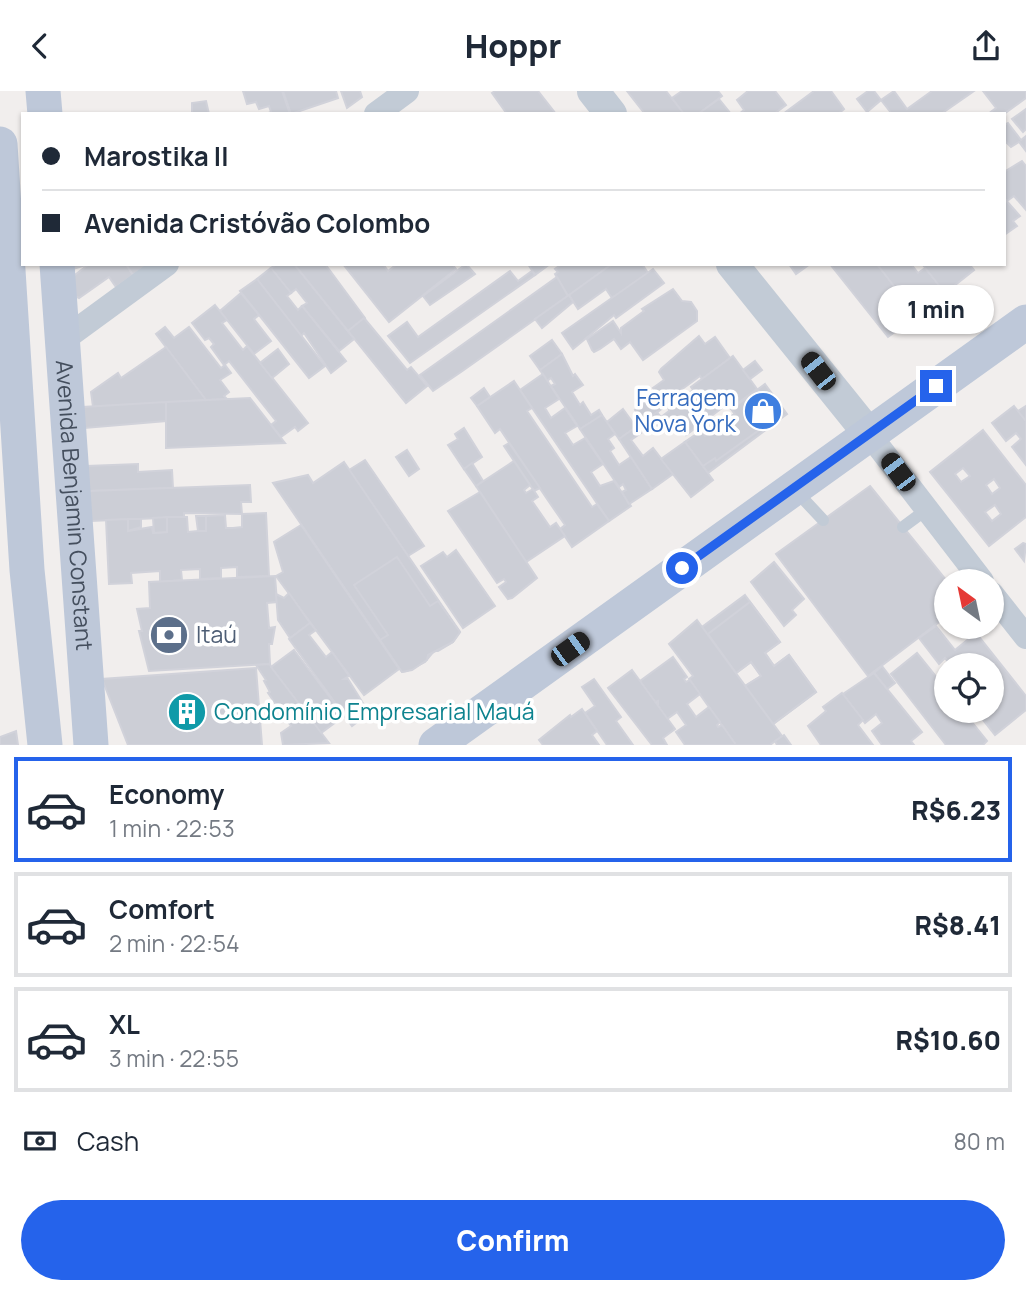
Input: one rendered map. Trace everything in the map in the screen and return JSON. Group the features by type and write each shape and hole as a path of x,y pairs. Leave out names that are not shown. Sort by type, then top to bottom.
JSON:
{"main road":[{"path":"43,91 45,112"},
{"path":"0,144 27,570 45,744"},
{"name":"Avenida Benjamin Constant","path":"57,266 91,744"},
{"path":"436,744 1026,321"}],"street":[{"path":"379,112 407,91"},
{"path":"593,91 609,112"},
{"path":"63,340 164,266"},
{"path":"734,266 973,569"},
{"path":"1004,609 1026,637"}],"lane":[{"path":"794,488 823,520"},
{"path":"903,527 926,510"}],"building":[{"path":"243,91 282,91 289,112 271,112 269,106 259,109 256,102 247,104"},
{"path":"283,91 336,91 338,98 290,112"},
{"path":"341,91 360,91 362,97 347,108"},
{"path":"538,91 554,112 506,112 492,93"},
{"path":"627,91 666,91 682,112 643,112"},
{"path":"682,91 718,91 722,96 701,112 682,112 672,98"},
{"path":"748,91 775,91 786,105 777,112 742,112 744,110 737,100"},
{"path":"814,91 831,91 844,109 840,112 786,112"},
{"path":"868,91 874,91 881,100 867,112 857,99"},
{"path":"894,91 907,109 932,91 974,91 944,112 890,112 881,100"},
{"path":"983,91 1026,91 1026,98 1006,113 991,112 996,108"},
{"path":"719,99 729,112 701,112"},
{"path":"206,101 209,112 192,112 192,103"},
{"path":"1026,109 1026,129 1023,132 1012,119"},
{"path":"1008,123 1021,140 1026,136 1026,151 1019,142 1011,147 1006,142"},
{"path":"1022,161 1026,166 1026,210 1014,196 1006,200 1006,171"},
{"path":"1006,200 1020,216 1013,221 1017,226 1006,234"},
{"path":"86,266 127,266 133,275 116,287 109,277 79,298 71,294 71,278"},
{"path":"127,266 145,266 133,275"},
{"path":"296,266 354,339 339,351 302,306 307,303 296,289 291,293 271,268"},
{"path":"296,266 326,266 365,318 348,331"},
{"path":"345,266 384,266 388,271 394,266 454,266 456,269 389,322"},
{"path":"463,266 468,266 475,274 430,305 423,296"},
{"path":"529,266 547,266 535,275"},
{"path":"559,266 609,266 568,296 555,274 558,272 555,269"},
{"path":"609,266 643,266 648,273 612,298 606,289 578,309 569,295"},
{"path":"790,266 807,266 796,274"},
{"path":"832,266 879,266 917,316 888,337"},
{"path":"879,266 913,266 918,273 925,268 945,293 917,316"},
{"path":"924,266 971,266 974,270 945,293"},
{"path":"271,268 291,293 287,296 298,310 302,306 346,361 331,373 304,333 301,336 257,279"},
{"path":"653,269 664,283 616,318 614,315 573,349 562,333"},
{"path":"510,271 518,281 532,271 535,275 410,363 388,336 407,322 418,337"},
{"path":"557,277 568,296 433,391 420,375"},
{"path":"257,279 325,366 309,378 240,291"},
{"path":"673,289 682,301 691,302 697,311 697,321 643,360 630,342 621,349 614,339 594,352 592,350 587,339 613,321 621,333 621,328 644,311 642,309"},
{"path":"241,293 259,315 254,319 271,341 254,354 220,311"},
{"path":"569,295 573,302 542,328 535,319"},
{"path":"215,305 227,320 222,323 243,350 247,346 308,423 298,431 295,427 281,437 271,425 276,421 229,361 224,365 211,347 214,344 209,338 205,340 192,323"},
{"path":"364,318 407,370 411,367 427,386 406,403 348,331"},
{"path":"165,327 174,338 189,327 221,368 225,365 231,373 220,380 229,392 224,396 227,399 206,400 156,334"},
{"path":"699,336 705,344 715,337 730,358 702,379 700,376 681,390 683,393 644,422 635,410 657,393 653,388 664,380 659,372"},
{"path":"552,340 562,354 540,370 530,356"},
{"path":"166,347 206,400 93,407 91,392 118,373 121,378"},
{"path":"278,349 289,364 272,378 260,363"},
{"path":"562,354 573,376 575,374 583,385 572,392 580,405 583,402 591,415 599,410 602,415 580,429 551,386 555,384 551,378 547,381 540,370"},
{"path":"733,356 757,389 734,406 730,402 686,435 675,419 651,433 643,422 657,412 661,417 669,411 668,404 674,399 677,402 693,390 691,387"},
{"path":"755,361 762,370 750,379 743,370"},
{"path":"543,374 559,399 545,408 551,418 565,408 577,426 565,433 573,445 585,438 603,464 591,472 600,486 614,481 631,506 609,521 520,390"},
{"path":"514,381 532,408 527,411 592,507 597,504 609,521 572,547 560,529 565,525 500,429 495,433 477,406"},
{"path":"765,384 787,414 708,473 685,442 701,431 705,436 721,424 719,422 735,414 731,409"},
{"path":"484,388 490,397 477,406 471,398"},
{"path":"758,390 778,411 764,422 766,425 716,461 715,458 703,466 685,442 701,431 705,436 735,414 731,409"},
{"path":"250,398 285,443 166,448 166,402"},
{"path":"166,402 166,421 85,428 83,407"},
{"path":"1014,406 1026,421 1026,465 1012,447 1021,439 1016,433 1006,441 992,423"},
{"path":"1026,406 1026,421 1018,411"},
{"path":"623,409 636,427 619,439 607,422"},
{"path":"602,415 615,434 608,439 614,448 610,451 619,465 631,457 652,489 629,504 622,492 626,490 623,484 619,487 580,429"},
{"path":"636,427 641,433 631,440 643,456 653,448 673,474 652,489 619,439"},
{"path":"464,428 482,457 464,469 448,445 458,439 455,434"},
{"path":"983,430 1026,485 1026,517 989,546 930,472","holes":["963,468 970,476 961,482 955,474","994,479 1000,488 992,494 986,485","995,505 1001,514 992,521 985,512"]},
{"path":"685,442 713,480 691,497 661,459"},
{"path":"509,443 540,488 534,491 504,446"},
{"path":"407,450 419,469 409,476 396,457"},
{"path":"365,460 424,546 408,556 349,470"},
{"path":"514,461 530,485 524,490 526,493 533,489 538,497 532,501 550,527 556,523 565,536 526,562 476,486"},
{"path":"344,462 460,632 453,642 434,651 425,662 407,671 402,672 273,483 308,475 313,483"},
{"path":"472,463 483,481 476,486 464,469"},
{"path":"138,464 138,472 172,470 173,488 89,491 87,466"},
{"path":"250,485 251,502 241,502 242,514 184,513 184,517 91,521 89,491"},
{"path":"870,486 937,569 934,569 934,626 868,676 776,554"},
{"path":"480,492 537,578 512,598 508,599 499,587 506,582 504,579 497,583 448,511"},
{"path":"266,513 269,576 237,577 237,567 221,568 221,578 200,579 200,569 181,570 182,580 160,582 160,571 131,573 132,583 109,584 106,520 128,519 128,531 152,527 153,533 167,532 167,517 187,517 188,532 206,531 206,516 225,515 226,528 233,528 242,527 242,514"},
{"path":"196,516 206,516 206,531 198,531"},
{"path":"167,517 167,532 154,533 153,518"},
{"path":"128,519 141,519 141,527 128,531"},
{"path":"301,525 399,669 364,695 276,576 283,572 274,542"},
{"path":"1023,543 1026,544 1024,561 1015,549"},
{"path":"456,550 495,606 463,628 421,566 443,552 447,557"},
{"path":"397,557 430,606 438,601 460,632 453,642 428,655 427,660 412,670 402,672 380,640 388,635 354,585"},
{"path":"774,562 804,599 792,610 796,615 784,626 751,582"},
{"path":"275,576 277,602 267,603 269,628 275,627 272,644 269,644 270,664 149,671 139,631 142,631 137,609 150,608 149,582"},
{"path":"289,593 310,623 290,638 278,620 276,594 284,598"},
{"path":"745,595 780,642 765,653 774,666 789,655 816,692 773,724 745,686 761,676 751,662 736,673 702,627"},
{"path":"750,602 780,642 765,653 774,666 789,655 816,692 773,724 745,686 761,676 751,662 736,673 708,634"},
{"path":"697,620 782,736 770,745 736,745 689,679 693,676 669,644"},
{"path":"310,623 316,630 309,635 326,657 332,652 349,676 344,679 348,679 369,713 352,726 289,639"},
{"path":"934,627 934,639 946,639 955,650 969,639 981,639 992,653 934,653 934,658 919,638"},
{"path":"294,650 344,716 321,733 271,667"},
{"path":"917,653 934,674 934,723 973,723 987,741 983,745 946,745 891,674"},
{"path":"673,657 687,677 684,679 686,682 690,680 700,694 687,704 696,717 709,707 720,722 718,727 722,725 736,745 685,745 676,732 686,725 677,712 667,719 658,706 658,701 655,702 640,681"},
{"path":"270,664 329,743 283,745 281,733 291,726 268,693 270,692 264,681 266,680 256,665"},
{"path":"882,666 895,683 887,689 874,673"},
{"name":"Condomínio Empresarial Mauá","path":"256,668 262,745 128,745 102,679"},
{"path":"1004,668 1026,696 1026,710 995,735 986,723 1004,723"},
{"path":"632,670 675,729 663,738 667,745 652,745 608,688"},
{"path":"874,673 922,732 911,741 914,745 882,745 872,731 882,723 876,714 865,723 843,694"},
{"path":"594,679 621,717 616,721 633,745 607,745 585,713 595,706 582,687"},
{"path":"842,693 863,720 858,725 873,745 821,745 808,726 826,711 823,707"},
{"path":"582,709 597,731 592,735 599,745 543,745 539,740 570,715 571,717"},
{"path":"16,731 18,745 0,745 0,737"},
{"path":"784,735 791,745 777,745 775,741"}],"place":[{"name":"Ferragem Nova York","path":"763,411"},
{"name":"Itaú","path":"169,635"},
{"name":"Condomínio Empresarial Mauá","path":"187,712"}],"route":[{"path":"682,568 936,386"}]}
